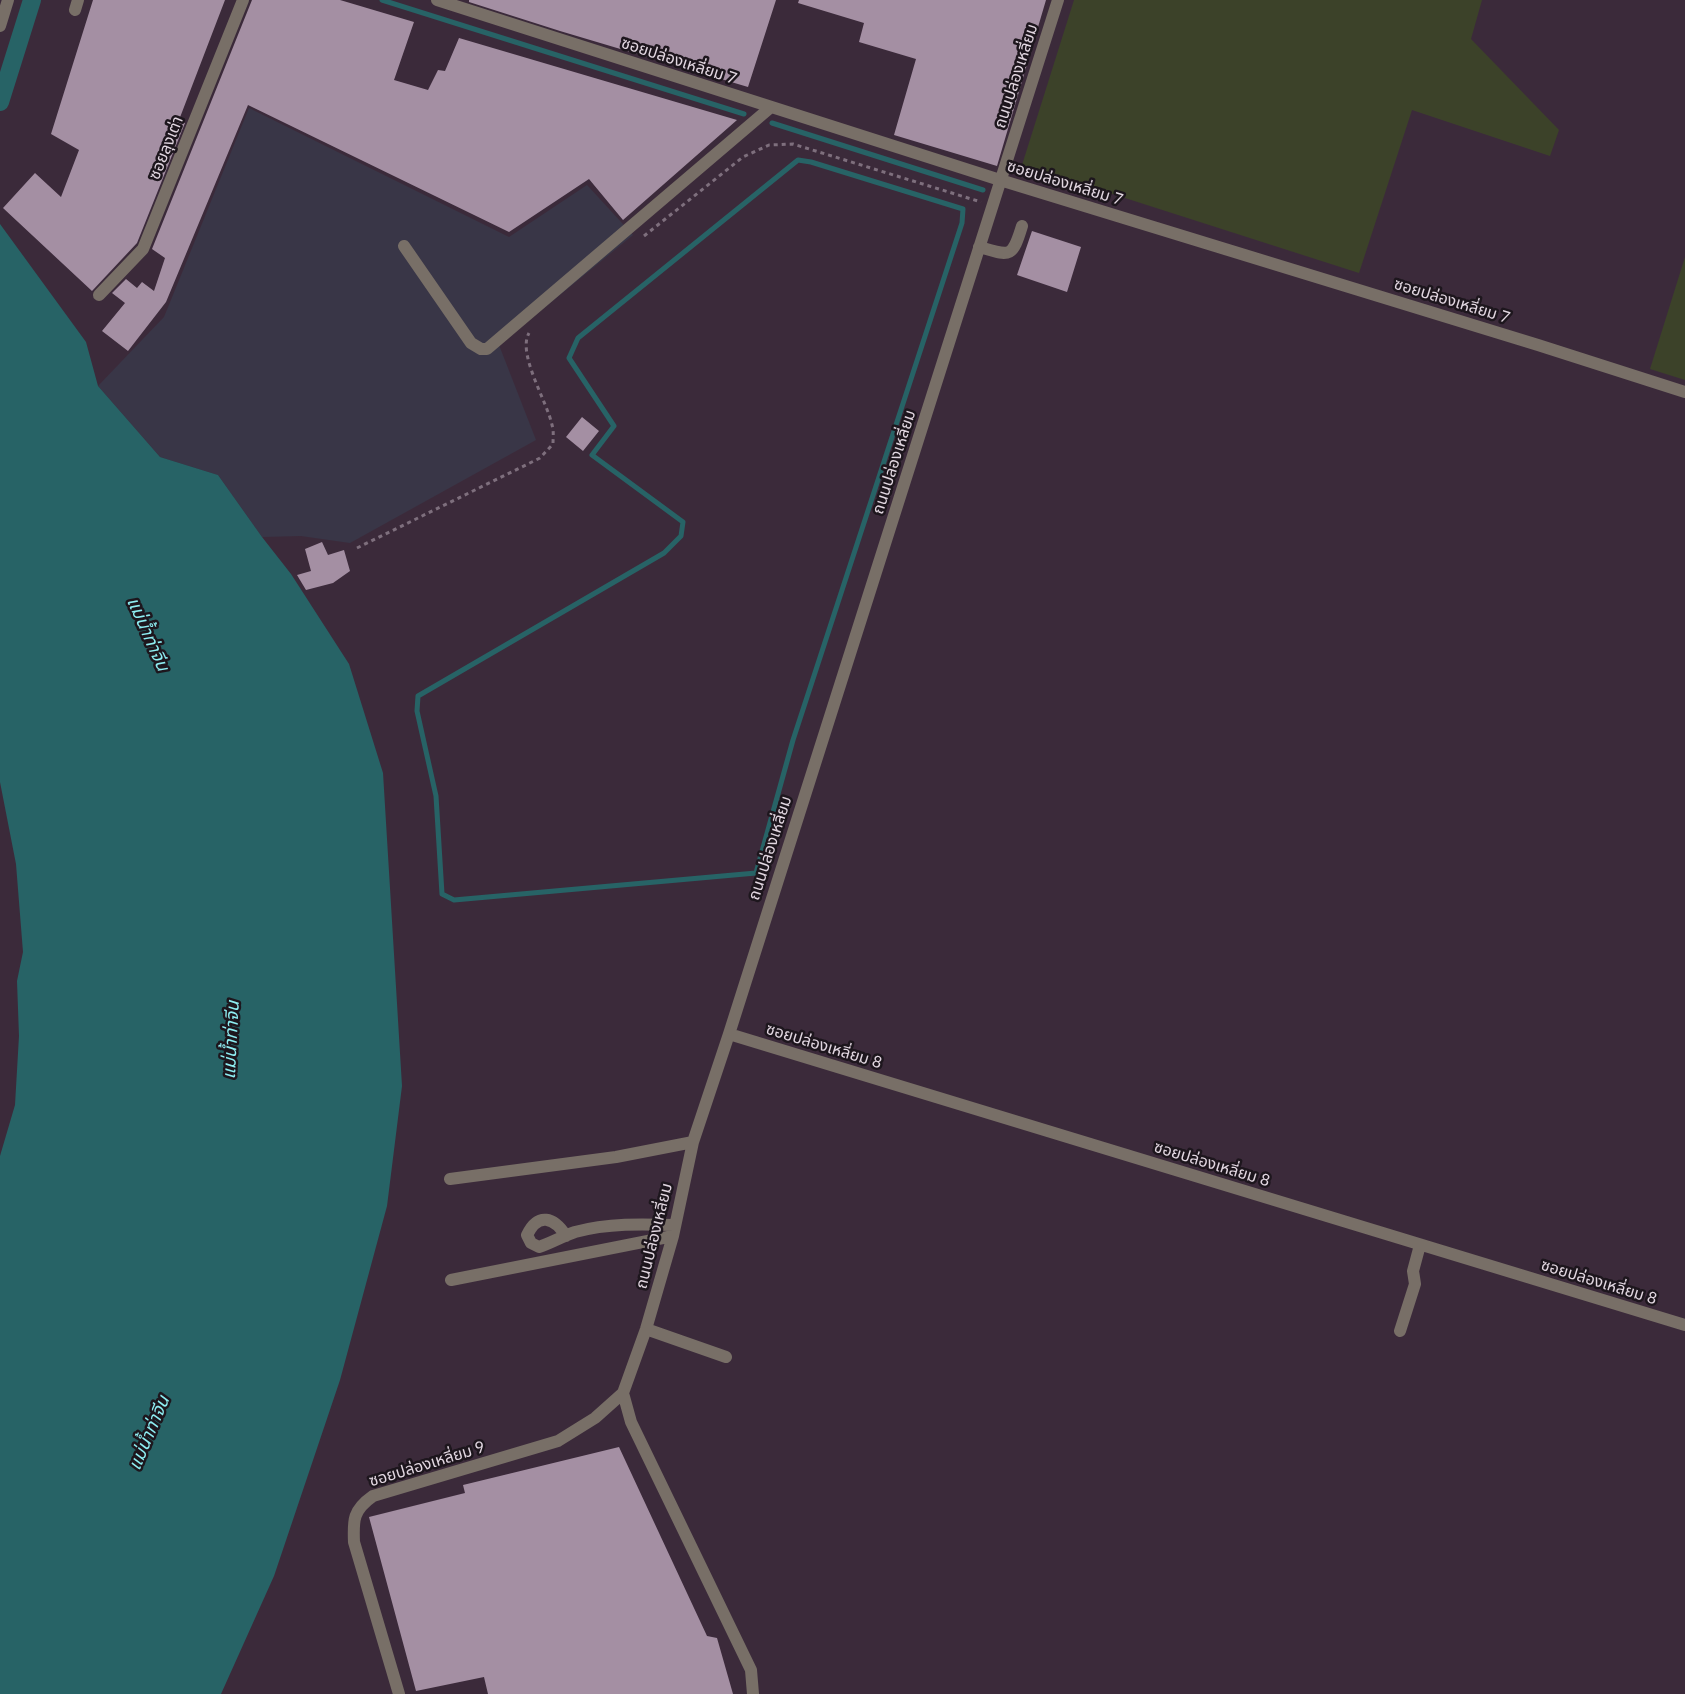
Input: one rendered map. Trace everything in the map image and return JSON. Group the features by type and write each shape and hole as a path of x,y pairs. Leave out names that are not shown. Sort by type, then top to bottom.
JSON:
{"street":[{"path":"0,26 8,0"},
{"name":"ซอยลุงเต่า","path":"99,295 143,249 243,0"},
{"name":"ซอยปล่องเหลี่ยม 7","path":"437,0 455,3 1000,180 1685,392"},
{"name":"ถนนปล่องเหลี่ยม","path":"623,1393 646,1329 674,1230 693,1142 1058,0"},
{"path":"404,246 471,343 481,349 486,348 771,107"},
{"path":"979,247 1003,254 1009,252 1016,246 1022,226"},
{"name":"ซอยปล่องเหลี่ยม 8","path":"729,1034 1685,1325"},
{"path":"450,1179 616,1157 693,1142"},
{"path":"566,1236 575,1232 633,1224 674,1230"},
{"path":"451,1280 674,1230"},
{"path":"1400,1331 1415,1284 1413,1271 1420,1245"},
{"path":"646,1329 726,1357"},
{"path":"623,1393 631,1422 751,1670 753,1694"},
{"name":"ซอยปล่องเหลี่ยม 9","path":"399,1694 354,1542 353,1521 357,1511 373,1496 558,1441 595,1418 623,1393"}],"path":[{"path":"642,238 743,157 769,145 793,144 992,206"},
{"path":"357,548 540,458 553,444 553,425 526,352 525,339 532,326"}],"shaded area":[{"path":"1074,0 1482,0 1471,39 1559,130 1550,156 1412,110 1359,273 1022,165"},
{"path":"249,108 509,237 587,185 633,235 499,345 536,440 350,543 301,536 262,537 218,475 160,457 98,386 164,317"},
{"path":"1685,257 1685,380 1650,369"}],"water":[{"name":"แม่น้ำท่าจีน","path":"0,224 86,342 98,386 160,457 218,475 291,574 349,664 383,773 402,1086 387,1206 340,1380 274,1576 221,1694 0,1694 0,1156 15,1105 19,1036 17,981 23,952 16,864 0,782"}],"building":[{"path":"93,0 225,0 179,120 185,123 137,243 92,291 3,208 35,173 61,197 79,150 51,134"},
{"path":"252,0 340,0 414,22 394,80 428,90 438,70 445,71 459,38 737,120 623,220 589,179 509,232 248,105 166,302 128,351 102,331 125,303 112,293 126,279 137,288 142,282 154,291 165,258 152,249"},
{"path":"469,0 776,0 748,87 560,31 469,2"},
{"path":"799,0 1046,0 997,166 894,135 916,59 859,42 864,23 798,3"},
{"path":"1032,231 1081,247 1067,292 1017,275"},
{"path":"582,417 599,431 583,451 566,437"},
{"path":"322,542 328,555 344,550 350,571 333,583 306,590 297,575 311,571 305,549"},
{"path":"619,1447 707,1636 717,1638 733,1694 488,1694 484,1677 416,1691 369,1517 465,1493 463,1485"}],"waterway":[{"path":"0,102 32,0"},
{"path":"382,0 744,114"},
{"path":"772,123 983,190"},
{"path":"798,160 811,162 963,209 962,223 793,740 756,873 454,900 442,894 436,796 417,711 418,696 664,553 681,536 683,522 592,455 614,426 569,358 578,338 798,160"}]}
